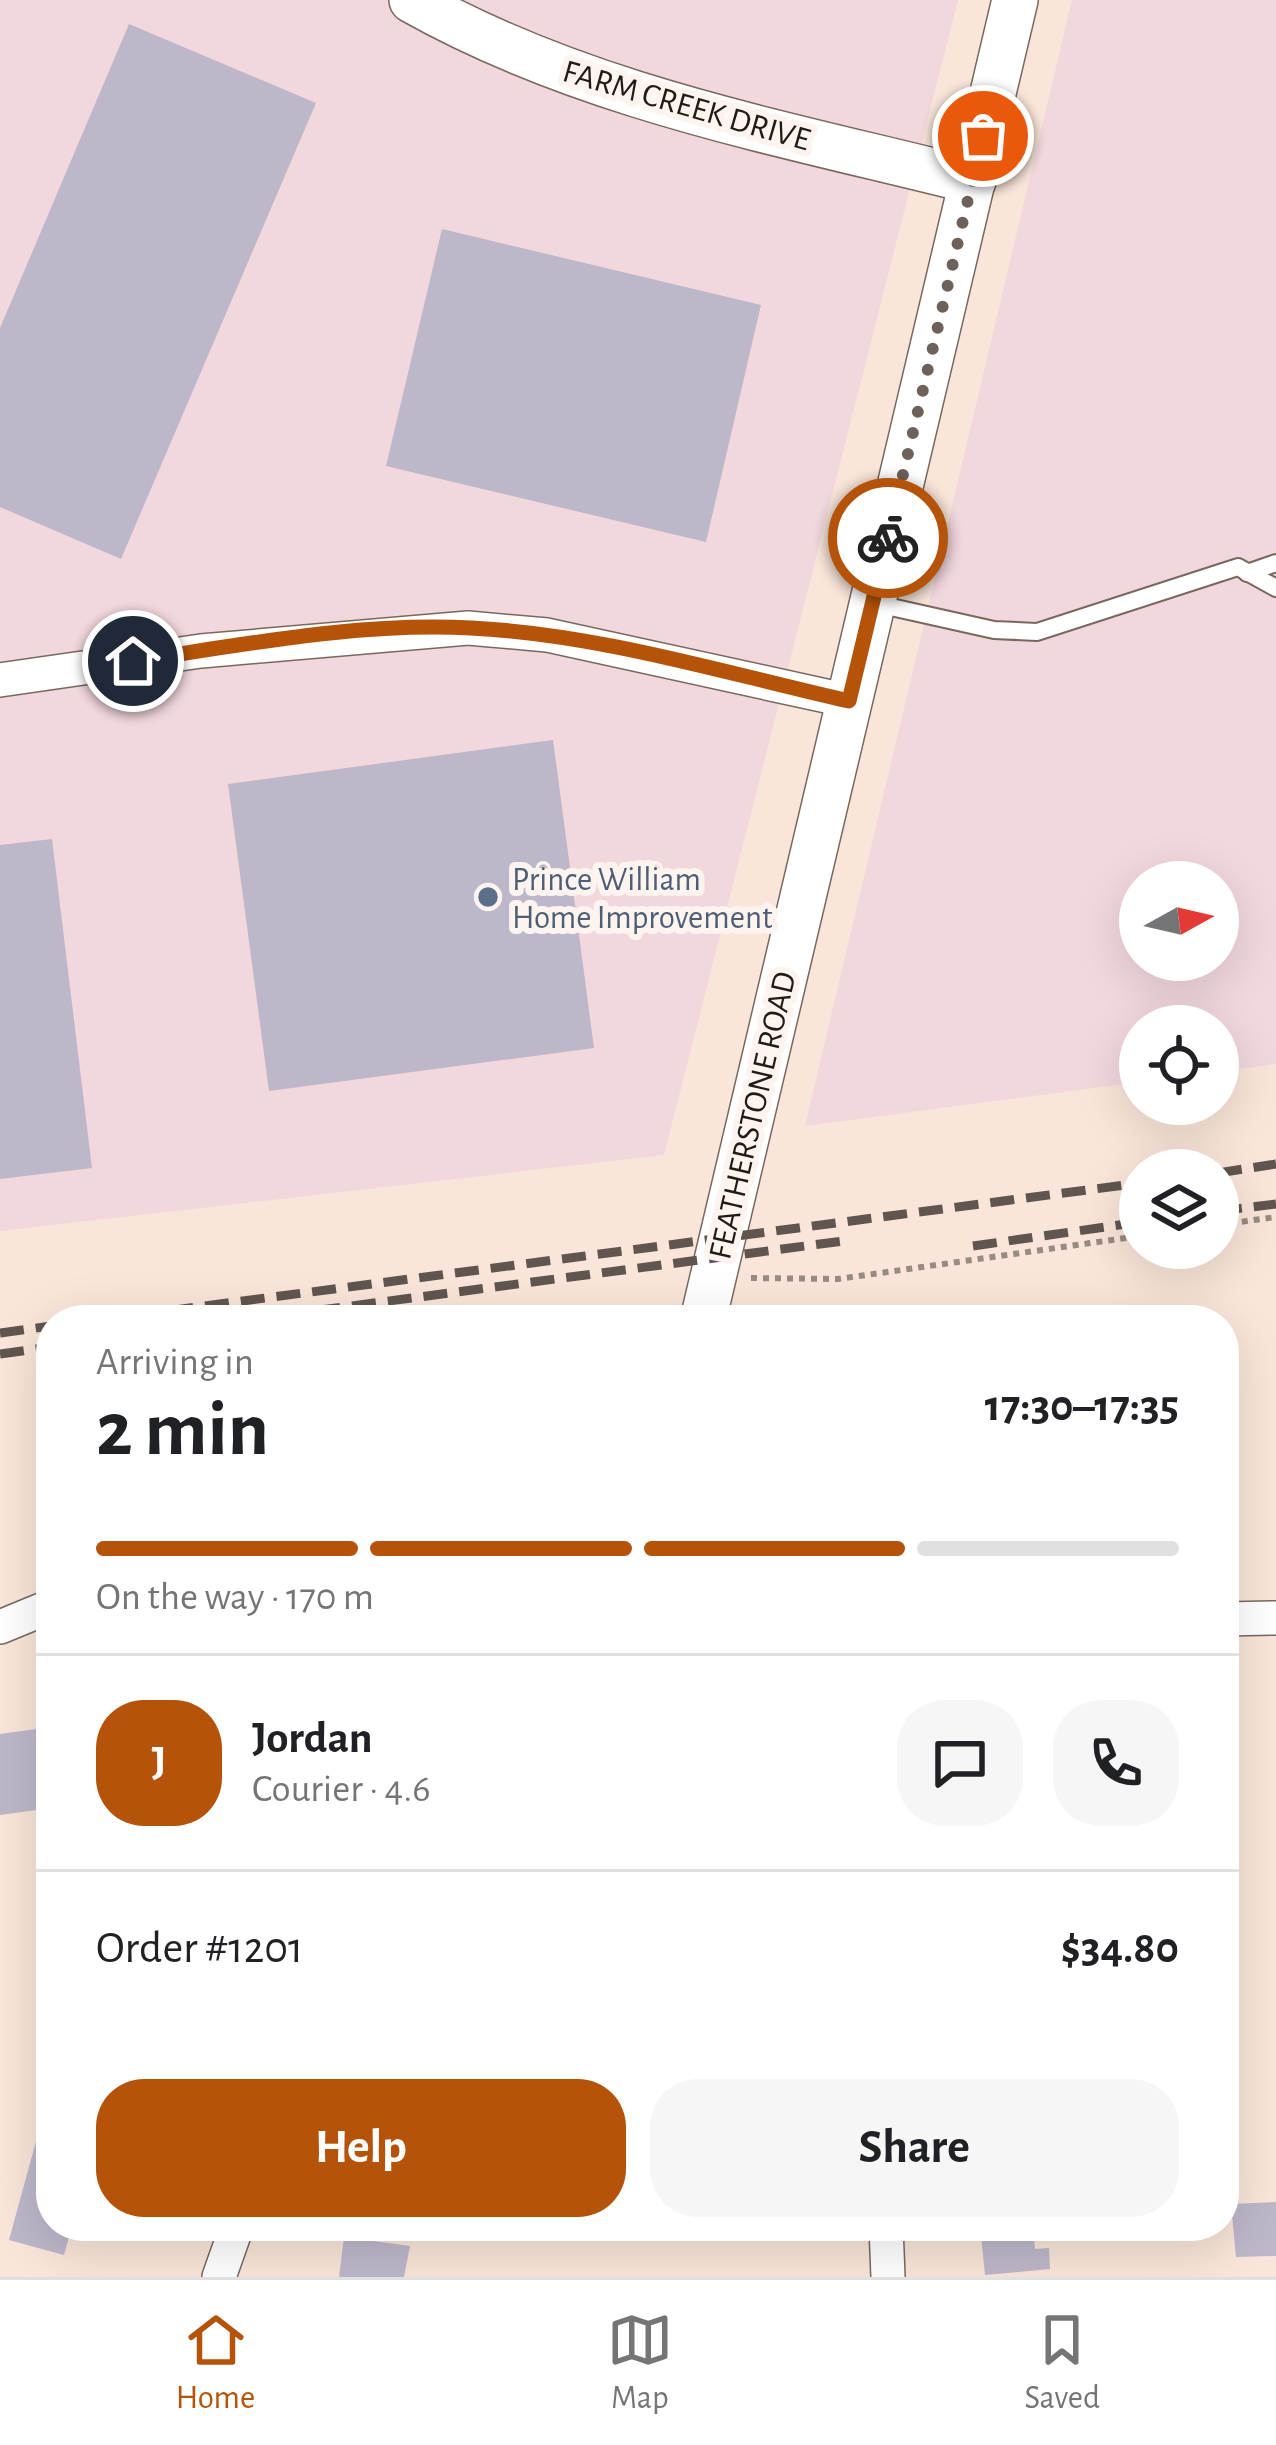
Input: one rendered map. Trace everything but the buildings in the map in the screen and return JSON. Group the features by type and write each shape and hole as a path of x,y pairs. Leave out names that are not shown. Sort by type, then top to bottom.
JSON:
{"street":[{"name":"FARM CREEK DRIVE","path":"412,0 494,42 582,77 973,181"},
{"name":"FEATHERSTONE ROAD","path":"706,1305 1015,0"},
{"path":"0,680 269,644 468,628 547,635 849,701"},
{"path":"0,1627 36,1612"},
{"path":"1239,1619 1276,1618"},
{"path":"219,2277 232,2241"},
{"path":"887,2241 888,2277"}],"lane":[{"path":"1247,572 1276,563"},
{"path":"872,603 994,630 1037,632 1238,567 1276,588"}],"path":[{"path":"1239,1222 1276,1217"},
{"path":"713,1276 838,1279 1119,1240"}],"shaded area":[{"path":"0,0 958,0 664,1155 0,1231"},
{"path":"1072,0 1276,0 1276,1064 1239,1069 1239,1005 1119,1005 1119,1085 805,1126"}],"railway":[{"path":"1239,1170 1276,1164"},
{"path":"212,1305 1119,1186"},
{"path":"1239,1208 1276,1204"},
{"path":"973,1246 1119,1225"},
{"path":"359,1305 843,1241"},
{"path":"0,1333 36,1328"},
{"path":"0,1354 36,1349"}],"way so far":[{"path":"888,538 983,136"}],"place":[{"name":"Prince William Home Improvement","path":"488,897"}],"route":[{"path":"133,661 371,632 468,628 547,635 849,701 888,538"}]}
